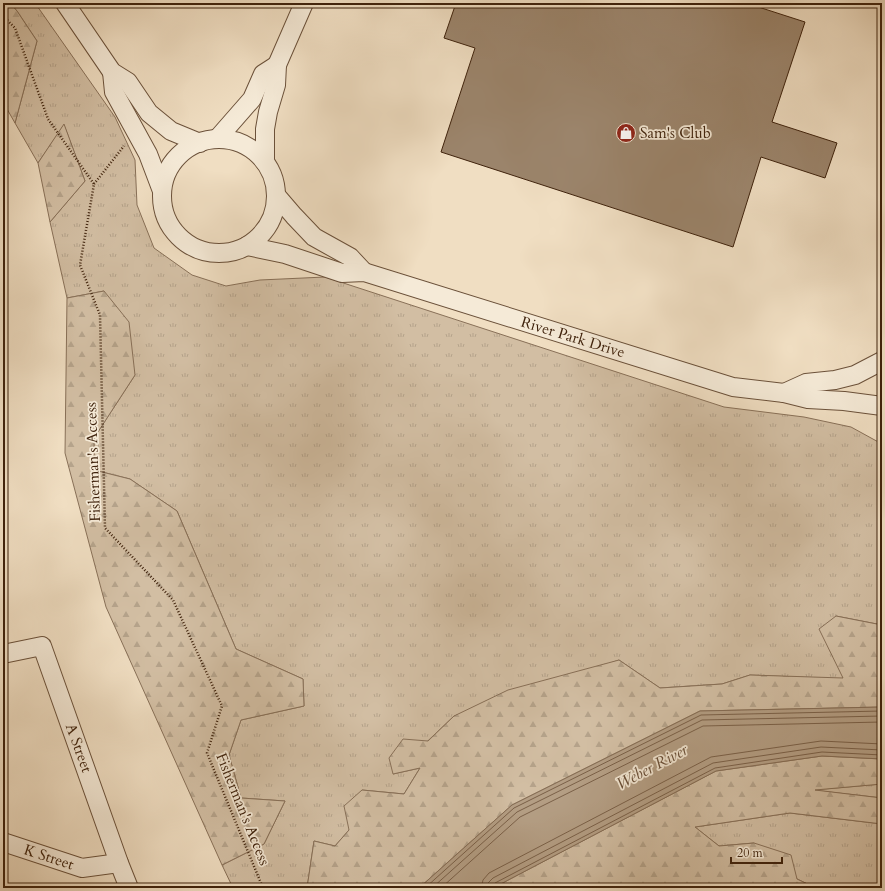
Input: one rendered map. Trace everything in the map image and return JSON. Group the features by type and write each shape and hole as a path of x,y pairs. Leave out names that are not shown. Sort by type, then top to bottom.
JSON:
{"street":[{"path":"66,3 112,72 128,82 150,113 171,131 200,143"},
{"path":"265,162 265,129 268,112 276,85 276,66 304,3"},
{"path":"217,139 252,99 263,74 276,66"},
{"path":"112,72 114,92 148,154 162,192 164,209 170,225 182,238 196,248 213,253 230,252 247,246 259,237 269,225 275,210 276,195 273,178 265,162 256,152 231,140 217,139 200,143 185,150 174,162 166,176 162,192"},
{"name":"River Park Drive","path":"276,195 314,237 350,258 364,272"},
{"name":"River Park Drive","path":"247,246 285,254 342,273 364,272 733,387 784,393 808,399 844,401 882,406"},
{"path":"784,393 806,383 855,376 882,361"},
{"name":"A Street","path":"3,654 42,646 119,864 129,888"},
{"name":"K Street","path":"3,842 82,868 119,864"}],"path":[{"path":"3,16 15,28 48,119 94,184 125,144"},
{"name":"Fisherman's Access","path":"94,184 80,265 100,315 105,528 173,600 222,706 207,753 263,888"}],"green space":[{"path":"3,3 10,3 37,41 15,123 3,102"},
{"path":"10,3 35,3 115,117 135,160 137,205 154,248 192,275 226,286 260,280 325,277 724,407 804,417 851,427 882,444 882,625 836,616 843,679 750,675 722,684 660,688 619,660 454,716 393,774 420,768 404,794 362,790 349,830 335,846 314,841 307,888 233,888 222,865 264,844 285,801 241,798 229,755 241,720 304,706 303,679 236,649 177,511 130,479 94,470 94,438 135,375 104,291 67,298 50,222 85,181 64,125 38,163 15,123 37,41"},
{"path":"64,124 85,181 50,222 38,163"},
{"path":"104,291 129,322 135,375 94,438 94,470 130,479 177,511 236,649 303,679 304,706 241,720 229,755 241,798 285,801 264,844 222,865 106,607 65,453 67,298"},
{"path":"836,616 882,625 882,707 700,711 512,805 419,888 307,888 314,841 335,846 349,830 344,806 362,790 404,794 420,768 393,774 389,758 403,739 428,741 454,716 508,690 619,660 660,688 722,684 750,675 843,678 819,629"},
{"path":"822,756 882,759 882,784 815,790 882,798 882,824 790,813 695,827 719,846 754,843 791,855 797,879 816,888 493,888 716,771"},
{"path":"882,784 882,798 812,790"},
{"path":"790,813 882,824 882,888 816,888 797,879 754,843 719,846 695,827"}],"water":[{"name":"Weber River","path":"882,707 882,759 822,756 716,771 493,888 419,888 512,805 700,711"}],"building":[{"name":"Sam's Club","path":"456,3 746,3 805,22 772,122 837,143 825,178 761,157 733,247 441,152 475,48 444,38"}],"place":[{"name":"Sam's Club","path":"626,133"}]}
